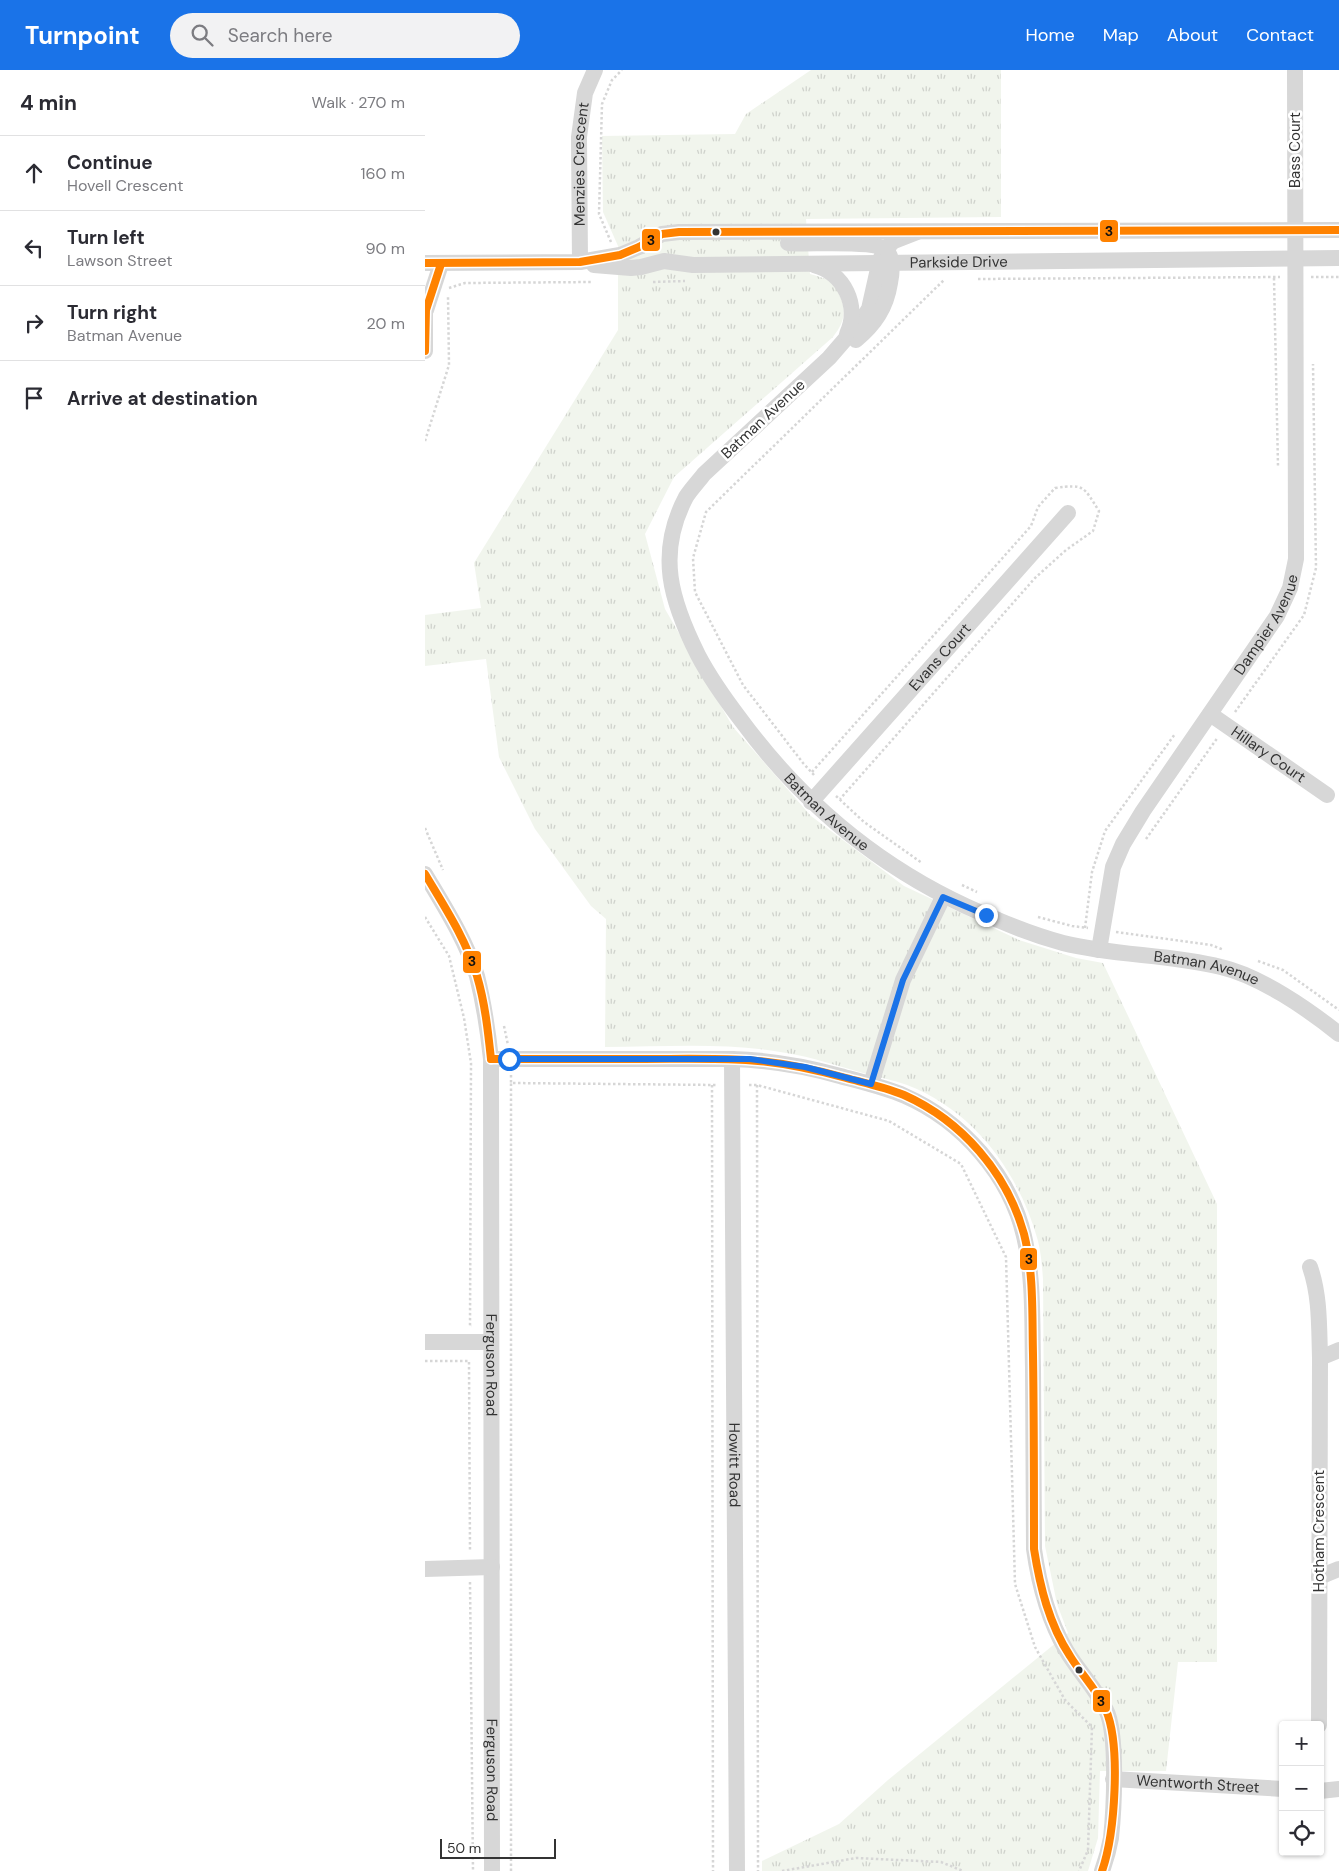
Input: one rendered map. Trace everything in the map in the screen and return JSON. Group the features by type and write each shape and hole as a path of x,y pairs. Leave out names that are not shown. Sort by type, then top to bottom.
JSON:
{"street":[{"name":"Menzies Crescent","path":"580,262 579,137 585,92 595,70"},
{"name":"Bass Court","path":"1295,70 1296,259"},
{"name":"Parkside Drive","path":"433,264 580,262 614,256 639,247 665,233 1339,230"},
{"path":"885,259 894,241 917,232"},
{"path":"730,233 796,244 866,244 877,246 885,259"},
{"name":"Parkside Drive","path":"580,262 606,267 641,268 664,261 693,265 810,264 885,259 1339,258"},
{"name":"Batman Avenue","path":"885,259 869,309 861,321 829,358 704,474 687,496 676,522 670,547 670,575 675,602 684,627 702,663 726,701 787,778 811,802 846,832 903,874 943,897 1019,929 1061,942 1099,950 1180,959 1224,968 1263,984 1305,1008 1339,1034"},
{"name":"Batman Avenue","path":"829,358 857,340 879,317 888,292 885,259"},
{"name":"Dampier Avenue","path":"1099,950 1113,867 1123,844 1143,811 1277,616 1290,588 1296,559 1296,259"},
{"path":"425,351 425,307 433,264"},
{"name":"Batman Avenue","path":"810,264 830,272 843,284 847,292 851,308 851,323 841,343"},
{"name":"Evans Court","path":"811,802 1068,513"},
{"name":"Hillary Court","path":"1210,714 1327,795"},
{"name":"Ferguson Road","path":"425,874 461,937 476,974 487,1019 491,1059 492,1871"},
{"path":"871,1084 903,980 943,897"},
{"path":"491,1059 750,1059 805,1067 871,1084 907,1097 930,1109 957,1129 979,1151 999,1176 1012,1202 1024,1234 1032,1287 1034,1550 1039,1582 1050,1617 1065,1649 1098,1695 1107,1712 1112,1728 1111,1838 1102,1871"},
{"name":"Howitt Road","path":"732,1059 737,1871"},
{"name":"Hotham Crescent","path":"1310,1266 1316,1285 1319,1305 1319,1721"},
{"path":"425,1342 491,1334"},
{"path":"1320,1358 1339,1350"},
{"path":"425,1569 492,1567"},
{"path":"1319,1577 1339,1569"},
{"name":"Wentworth Street","path":"1113,1779 1279,1789"},
{"path":"1324,1791 1339,1789"}],"path":[{"path":"614,256 614,250 599,214 602,104 612,80 622,70"},
{"path":"973,279 1339,277"},
{"path":"1274,278 1279,473"},
{"path":"935,280 944,280"},
{"path":"644,282 693,281"},
{"path":"425,442 449,365 448,288 465,283 595,282"},
{"path":"1143,843 1304,615 1316,568 1313,355"},
{"path":"1085,928 1092,872 1105,831 1175,734"},
{"path":"425,828 443,870"},
{"path":"425,917 449,956 464,1018 471,1063 470,1326 491,1334"},
{"path":"1118,932 1119,924"},
{"path":"503,1022 508,1040 511,1083 511,1871"},
{"path":"511,1083 757,1085 889,1121 961,1164 1006,1257 1015,1584 1035,1647 1065,1700 1092,1728 1088,1850 1079,1871"},
{"path":"711,1085 713,1871"},
{"path":"757,1085 757,1871"},
{"path":"425,1361 469,1361 473,1871"},
{"path":"783,1871 856,1858 941,1862 963,1871"}],"green space":[{"path":"811,70 1001,70 1001,217 806,219 810,274 827,280 837,289 844,312 840,327 833,337 674,477 645,534 665,609 733,727 811,816 904,886 1019,940 1076,958 1103,963 1217,1204 1217,1662 1178,1662 1166,1771 1100,1771 1098,1838 1088,1871 762,1871 762,1861 839,1824 888,1780 1068,1633 1057,1604 1045,1546 1043,1279 1038,1241 1030,1216 1019,1192 991,1147 953,1111 931,1096 907,1085 805,1057 742,1047 605,1047 606,919 591,906 535,829 499,757 486,659 425,666 425,615 481,608 474,563 618,330 618,246 603,212 602,136 735,134 746,114"}],"transit line":[{"name":"3","path":"425,263 580,262 620,255 662,234 679,232 1339,230"},
{"name":"3","path":"425,351 426,310 441,264"},
{"name":"3","path":"425,874 454,923 472,962 480,986 491,1059"},
{"name":"3","path":"491,1059 733,1059 771,1062 809,1069 890,1090 925,1106 963,1134 994,1170 1006,1190 1024,1234 1031,1279 1034,1549 1039,1577 1046,1605 1056,1631 1070,1656 1094,1689 1106,1710 1114,1745 1115,1790 1113,1813 1107,1855 1102,1871"}],"route":[{"path":"509,1059 750,1059 805,1067 871,1084 903,980 943,897 986,915"}]}
